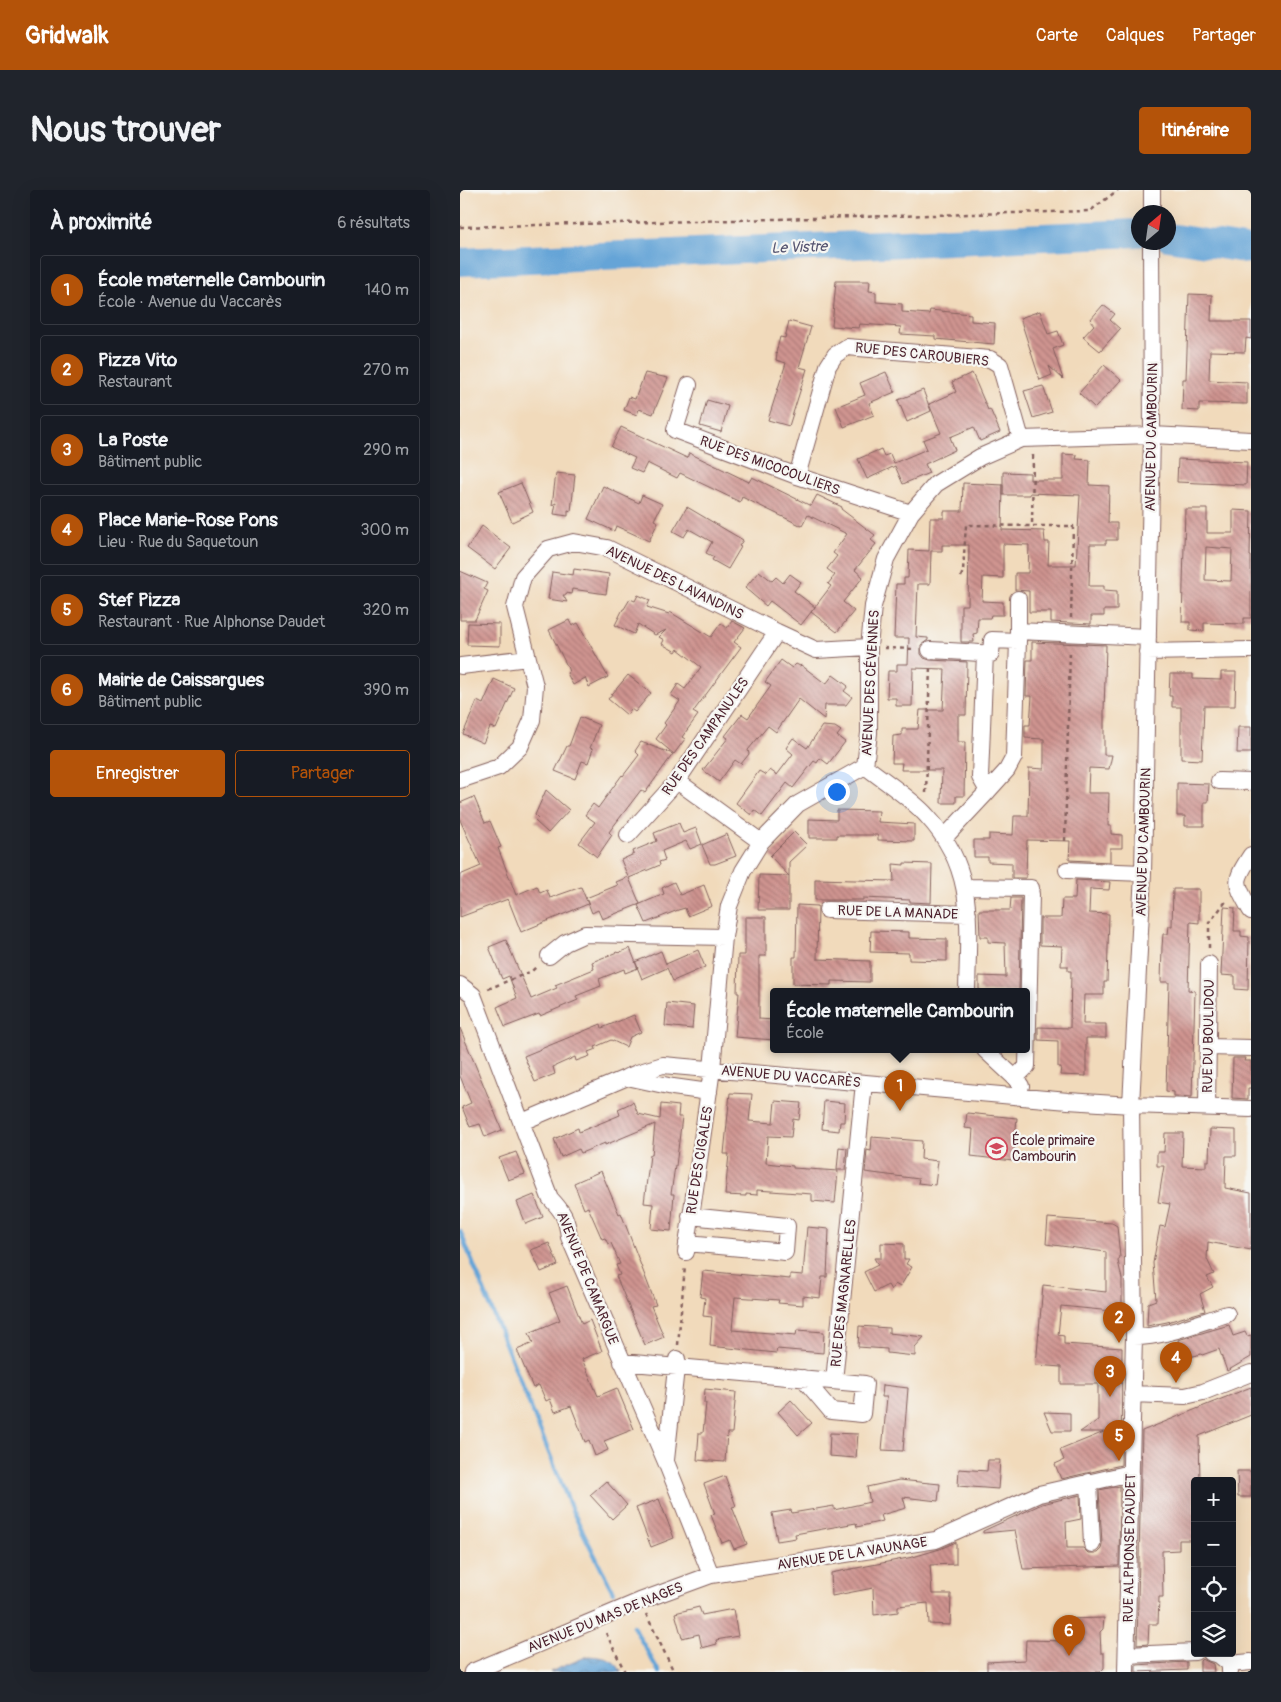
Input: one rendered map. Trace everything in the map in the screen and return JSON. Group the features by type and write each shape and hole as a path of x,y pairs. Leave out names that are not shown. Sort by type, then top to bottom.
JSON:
{"street":[{"path":"1152,190 1152,205"},
{"name":"AVENUE DU CAMBOURIN","path":"1132,1394 1134,1337 1131,1105 1143,874 1152,435 1151,250"},
{"name":"RUE DES CAROUBIERS","path":"797,476 828,366 835,355 847,347 990,358 1000,365 1021,439"},
{"name":"RUE DES MICOCOULIERS","path":"689,385 675,430 797,476 910,513"},
{"name":"AVENUE DES CÉVENNES","path":"865,766 870,733 870,647 873,606 886,559 910,513 936,484 980,457 1021,439 1152,435 1251,440"},
{"name":"AVENUE DES LAVANDINS","path":"460,780 499,767 520,747 532,720 535,686 515,607 523,578 548,549 574,542 607,548 816,650 870,647"},
{"path":"945,837 1007,770 1014,757 1018,599"},
{"name":"RUE DES CAMPANULES","path":"628,835 677,781 777,632"},
{"path":"930,650 991,654 992,640 1018,636 1251,650"},
{"path":"985,654 980,777 988,791"},
{"path":"461,666 528,658"},
{"path":"865,766 926,814 945,837 958,862 965,887 968,914 967,988"},
{"name":"RUE DES CIGALES","path":"687,1247 712,1069 724,937 729,906 743,871 761,842 798,804 865,766"},
{"path":"677,781 761,842"},
{"path":"1219,781 1251,782"},
{"path":"1251,855 1238,875 1237,886 1251,911"},
{"path":"1068,870 1143,874"},
{"path":"965,887 1031,891 1028,988"},
{"name":"RUE DE LA MANADE","path":"827,910 968,914"},
{"path":"549,956 566,943 585,934 724,937"},
{"name":"RUE DU BOULIDOU","path":"1207,1107 1209,964"},
{"name":"AVENUE DE CAMARGUE","path":"466,990 522,1122 550,1198 561,1210 568,1222 569,1238 666,1462 711,1575"},
{"path":"1208,1047 1251,1048"},
{"path":"988,1053 1021,1084 1020,1096"},
{"path":"1015,1078 1026,1066 1026,1053"},
{"name":"AVENUE DU VACCARÈS","path":"522,1122 628,1077 663,1065 1131,1105 1251,1109"},
{"path":"628,1077 672,1087 709,1092"},
{"name":"RUE DES MAGNARELLES","path":"622,1362 677,1362 834,1381 864,1083"},
{"path":"687,1247 785,1252 787,1226 690,1216"},
{"path":"1134,1337 1145,1337 1174,1331 1227,1314"},
{"path":"666,1462 677,1362"},
{"path":"1132,1394 1184,1396 1203,1392 1251,1373"},
{"path":"802,1378 831,1411 862,1414 865,1384 834,1381"},
{"name":"RUE ALPHONSE DAUDET","path":"1126,1672 1132,1394"},
{"name":"AVENUE DE LA VAUNAGE","path":"711,1575 936,1540 1039,1494 1131,1472"},
{"path":"1089,1482 1092,1544"},
{"name":"AVENUE DU MAS DE NAGES","path":"472,1672 599,1618 711,1575"},
{"path":"1127,1655 1191,1652"},
{"path":"1221,1657 1230,1668 1251,1662"}],"path":[{"path":"460,227 1090,211 1118,190"},
{"path":"960,577 963,571 966,525 1032,526"},
{"path":"870,647 930,650 926,814"},
{"path":"1209,964 1209,923 1237,886"},
{"path":"466,990 532,971 549,956"},
{"path":"677,1362 687,1247"},
{"path":"640,1602 674,1672"},
{"path":"599,1618 625,1672"}],"water":[{"path":"588,1656 612,1661 621,1672 550,1672"}],"building":[{"path":"836,281 870,281 869,291 876,292 876,302 902,304 902,312 929,314 930,310 971,314 971,321 995,323 994,344 935,339 935,336 900,334 901,327 860,324 859,328 832,326"},
{"path":"1189,294 1212,295 1211,321 1251,321 1251,339 1246,338 1245,352 1210,351 1209,380 1247,382 1247,404 1199,403 1199,411 1182,410 1183,379 1186,379"},
{"path":"1103,305 1115,314 1110,320 1120,329 1100,351 1083,337 1094,325 1090,320"},
{"path":"1040,311 1048,334 1058,331 1063,345 1053,349 1063,379 1049,366 1052,375 1040,380 1020,318"},
{"path":"789,321 811,327 799,367 807,369 789,426 768,420 786,363 776,360 776,353 780,337 785,338"},
{"path":"1104,365 1121,380 1095,408 1079,393"},
{"path":"886,372 895,392 869,403 874,415 844,427 836,407 865,395 860,383"},
{"path":"645,373 668,378 653,414 639,409 637,415 624,410 629,397 635,399"},
{"path":"972,373 1000,432 980,441 974,427 950,437 955,450 925,464 929,473 903,484 895,466 867,479 858,459 881,449 884,456 890,454 894,463 927,449 923,440 941,433 929,404 956,392 952,382"},
{"path":"1043,386 1052,412 1033,418 1024,391"},
{"path":"923,390 931,411 907,422 898,400"},
{"path":"707,400 728,406 721,432 700,426"},
{"path":"621,427 687,458 689,453 749,482 752,477 811,506 817,495 842,507 841,509 875,535 871,540 876,544 855,570 863,577 843,602 854,611 837,632 811,612 831,586 828,584 835,575 827,569 837,556 833,553 847,534 808,515 802,526 742,497 740,502 680,473 677,478 647,463 642,473 630,468 635,458 611,447"},
{"path":"1063,454 1077,455 1076,459 1090,460 1089,485 1109,486 1108,523 1117,523 1117,540 1106,540 1106,544 1090,544 1089,586 1104,586 1104,590 1117,591 1117,610 1104,610 1104,616 1091,616 1091,624 1051,622 1051,612 1029,612 1029,591 1015,590 1015,573 1028,573 1029,545 1003,544 1003,578 983,577 982,601 1003,602 1003,615 978,618 977,633 973,634 974,642 961,642 961,605 968,605 969,545 942,545 942,551 931,551 930,584 918,584 916,637 928,638 921,645 921,654 924,658 930,660 967,662 966,715 958,715 958,742 965,742 964,796 956,796 956,803 941,803 942,770 901,770 902,763 892,763 893,736 902,735 902,729 918,729 920,710 943,710 945,669 913,668 912,706 896,706 896,698 887,698 888,671 897,671 897,664 908,664 909,638 894,638 896,584 904,584 904,578 908,578 909,550 929,551 930,518 944,518 944,511 962,511 963,483 1003,485 1003,472 1030,473 1030,480 1063,480","holes":["1003,485 1003,495 1030,495 1030,493 1080,495 1076,565 1048,565 1049,542 1045,542 1044,531 1002,530"]},
{"path":"1178,459 1247,462 1246,485 1177,482"},
{"path":"556,473 575,475 571,511 568,510 568,516 554,514 556,503 552,505"},
{"path":"521,483 533,512 512,522 499,492"},
{"path":"603,486 639,503 642,495 662,504 654,520 658,522 649,541 616,526 614,531 588,519"},
{"path":"687,507 743,540 728,569 712,560 714,557 706,553 712,542 689,529 684,537 673,531"},
{"path":"1185,509 1207,509 1207,533 1233,533 1233,510 1251,511 1251,618 1244,618 1244,624 1204,623 1204,631 1190,630 1190,622 1182,622","holes":["1206,547 1232,549 1231,581 1205,580"]},
{"path":"482,526 511,548 495,569 467,548"},
{"path":"574,569 609,574 606,594 572,589 571,594 566,593 566,595 563,595 567,602 548,599 552,572 573,575"},
{"path":"460,571 487,583 484,589 488,591 475,620 460,620"},
{"path":"759,571 772,581 776,577 783,583 790,574 801,582 794,591 815,607 801,625 770,601 766,606 745,588"},
{"path":"638,595 650,600 647,607 669,614 670,612 711,637 721,623 727,628 732,621 745,628 734,642 741,647 693,712 698,715 682,737 685,739 674,754 656,739 666,725 664,723 680,701 671,695 678,684 685,689 701,667 678,649 676,652 662,644 664,640 659,637 666,630 655,635 638,624 634,634 615,625 630,599 635,601"},
{"path":"569,620 572,626 578,623 608,677 589,687 585,678 573,685 567,673 569,672 567,666 549,630"},
{"path":"468,623 500,624 500,646 467,645"},
{"path":"1032,642 1106,645 1104,755 1112,755 1109,769 1089,768 1088,793 1109,793 1108,826 1111,826 1111,834 1122,835 1122,848 1110,848 1110,862 1069,860 1070,841 1027,840 1026,878 1012,878 1012,863 988,862 988,857 974,857 974,840 989,840 989,834 1013,835 1014,816 1028,816 1029,768 1044,769 1044,739 1025,738 1025,725 1030,725 1032,696 1026,696 1027,660 1032,660"},
{"path":"781,660 792,668 796,664 801,665 826,684 833,675 848,686 844,691 852,697 846,705 825,705 824,719 799,699 776,732 768,726 748,750 749,754 741,764 735,760 719,782 703,770 728,738 725,736 742,714 748,718 771,686 765,682"},
{"path":"1221,672 1236,672 1235,706 1204,706 1202,760 1181,759 1181,707 1172,707 1172,696 1169,696 1170,674 1193,674 1193,679 1221,680"},
{"path":"628,675 651,693 635,712 631,709 627,715 608,699"},
{"path":"494,679 514,688 496,729 490,727 483,743 463,734 477,701 483,704"},
{"path":"580,717 599,725 590,748 593,749 588,763 582,761 575,779 555,771 567,746 569,746"},
{"path":"822,726 835,727 841,731 837,736 845,742 828,764 820,758 817,763 814,761 793,788 787,783 762,816 754,810 751,815 736,803 759,771 766,775 770,770 777,775 793,754 786,748 793,738 807,748"},
{"path":"1238,727 1251,727 1251,753 1237,753"},
{"path":"641,742 673,754 645,793 641,790 609,832 612,835 597,857 579,843 595,822 585,815 593,804 598,808 623,776 639,755 635,751"},
{"path":"1177,783 1209,784 1208,802 1204,802 1204,826 1185,826 1185,816 1177,816"},
{"path":"546,790 569,810 548,833 535,821 538,818 535,815"},
{"path":"474,797 485,823 490,821 501,847 498,848 516,895 537,886 540,893 547,890 550,898 581,887 588,904 521,932 508,899 460,917 460,875 481,866 460,820 460,803"},
{"path":"837,810 879,811 878,822 914,824 914,841 878,840 878,835 837,835 837,838 809,838 809,819 837,820"},
{"path":"679,823 683,833 696,828 702,844 690,849 686,841 662,851 665,860 659,862 660,865 629,878 640,904 602,919 598,910 592,913 586,898 618,885 616,882 628,877 621,860 634,854 633,851 657,841 654,833"},
{"path":"794,832 807,845 789,862 789,876 770,856"},
{"path":"727,834 736,856 710,864 702,845"},
{"path":"904,863 932,864 931,903 863,898 863,900 815,900 815,879 894,881 893,864 904,865"},
{"path":"759,875 789,876 789,910 758,910"},
{"path":"1076,880 1110,882 1109,890 1090,889 1089,913 1109,914 1107,982 1104,982 1104,995 1084,995 1083,1024 1106,1024 1106,1038 1086,1038 1086,1076 1060,1075 1061,1067 1058,1067 1058,1041 1038,1040 1038,1027 1070,1028 1071,971 1068,971 1068,966 1061,966 1062,946 1040,945 1040,918 1061,918 1062,899 1075,899"},
{"path":"674,882 680,895 704,885 712,906 688,916 685,908 646,923 638,905 664,894 662,888"},
{"path":"1173,889 1199,889 1199,923 1190,922 1188,990 1195,991 1192,1097 1174,1096 1174,1092 1166,1091 1169,982 1161,982 1162,947 1163,934 1168,934 1169,926 1172,926"},
{"path":"1011,898 1021,898 1019,988 979,988 979,976 1006,977 1005,943 988,942 988,937 980,937 979,910 1010,910"},
{"path":"797,905 818,906 817,959 870,961 870,982 831,981 831,985 793,984 793,957 796,957"},
{"path":"1224,907 1235,908 1234,931 1241,931 1241,936 1249,937 1248,990 1235,989 1235,976 1221,975"},
{"path":"745,917 766,917 766,956 759,956 759,1019 770,1020 770,1040 735,1037 739,993 737,993 738,955 745,955"},
{"path":"871,931 909,932 909,938 947,939 947,961 909,960 909,953 870,952"},
{"path":"506,940 531,999 557,988 555,985 594,969 592,962 630,948 638,968 625,973 624,969 599,979 601,986 576,996 578,1000 540,1016 539,1014 505,1027 497,1007 517,998 509,976 502,979 489,947"},
{"path":"698,950 705,967 673,981 667,968 642,979 635,962 661,951 666,964"},
{"path":"667,1003 694,1006 692,1029 665,1026"},
{"path":"634,1015 641,1032 630,1037 626,1047 611,1040 588,1052 590,1056 576,1061 575,1057 553,1067 555,1074 535,1082 524,1056 601,1024 602,1028"},
{"path":"460,1028 502,1130 485,1137 480,1124 470,1127 462,1107 471,1103 460,1076"},
{"path":"1233,1058 1245,1058 1244,1061 1251,1061 1251,1088 1248,1088 1248,1099 1232,1098"},
{"path":"730,1093 752,1094 749,1121 773,1123 775,1101 801,1103 799,1120 793,1119 791,1137 768,1136 766,1163 793,1166 793,1168 838,1171 835,1203 812,1201 812,1194 757,1190 757,1195 725,1195 729,1154 724,1154"},
{"path":"824,1101 845,1103 844,1122 840,1122 839,1131 822,1129"},
{"path":"633,1102 638,1114 660,1119 661,1104 679,1106 678,1117 682,1117 671,1194 674,1194 671,1231 651,1229 653,1204 644,1203 655,1124 605,1145 605,1143 581,1153 579,1149 561,1157 554,1139 578,1128 579,1132 620,1115 618,1109"},
{"path":"967,1113 1017,1118 1013,1161 971,1156 973,1129 965,1128"},
{"path":"1210,1129 1236,1130 1236,1156 1226,1156 1225,1188 1251,1193 1251,1250 1208,1242 1207,1259 1214,1274 1207,1277 1213,1287 1200,1294 1205,1311 1147,1326 1148,1303 1156,1300 1153,1263 1160,1226 1165,1227 1170,1204 1158,1202 1164,1166 1157,1166 1157,1152 1164,1152 1165,1133 1183,1133 1182,1166 1206,1167 1206,1161 1209,1161"},
{"path":"872,1137 922,1141 921,1159 938,1161 935,1185 918,1183 919,1179 865,1172 867,1150 871,1151"},
{"path":"839,1147 847,1148 845,1170 837,1170"},
{"path":"516,1152 525,1174 508,1180 499,1158"},
{"path":"601,1171 619,1214 621,1213 656,1305 651,1306 664,1337 645,1345 616,1276 620,1275 616,1265 620,1264 611,1243 608,1244 605,1238 602,1239 588,1207 584,1209 574,1183"},
{"path":"534,1195 543,1217 526,1224 517,1202"},
{"path":"1048,1218 1112,1223 1117,1226 1120,1257 1118,1261 1122,1279 1122,1312 1061,1306 1058,1335 1064,1336 1064,1344 1122,1348 1121,1465 1061,1479 1055,1464 1064,1460 1060,1450 1104,1432 1080,1432 1098,1420 1098,1384 1061,1384 1061,1367 1036,1365 1043,1285 1106,1292 1106,1252 1046,1244"},
{"path":"807,1227 829,1229 827,1277 822,1277 820,1298 803,1296 803,1305 778,1303 779,1300 735,1297 732,1330 796,1335 797,1330 824,1332 823,1353 777,1349 776,1353 710,1346 712,1317 703,1316 705,1298 700,1297 703,1271 790,1279 790,1274 803,1275"},
{"path":"549,1243 558,1265 541,1272 531,1250"},
{"path":"881,1243 904,1244 904,1259 909,1259 906,1264 912,1267 900,1287 895,1284 891,1290 888,1285 874,1292 864,1272 878,1265 874,1258 881,1258"},
{"path":"567,1286 582,1324 590,1320 602,1351 582,1359 598,1396 617,1388 634,1429 604,1441 608,1450 595,1456 589,1440 585,1442 571,1406 555,1412 550,1399 546,1401 539,1385 533,1388 517,1350 533,1343 529,1333 560,1320 549,1293"},
{"path":"1229,1325 1233,1336 1245,1332 1247,1336 1251,1335 1251,1357 1227,1371 1219,1349 1182,1359 1178,1340"},
{"path":"859,1326 889,1328 889,1333 924,1337 915,1347 915,1356 887,1353 887,1349 858,1347"},
{"path":"883,1385 908,1388 903,1451 882,1450 887,1397 882,1397"},
{"path":"1251,1387 1251,1415 1199,1436 1200,1477 1191,1477 1191,1540 1179,1540 1179,1550 1162,1551 1163,1597 1159,1597 1158,1624 1149,1624 1148,1644 1137,1645 1142,1431"},
{"path":"705,1389 736,1392 732,1433 727,1433 725,1462 697,1460 699,1433 703,1433 706,1403 704,1403"},
{"path":"791,1400 812,1423 798,1435 778,1412"},
{"path":"1044,1412 1070,1413 1070,1431 1052,1431"},
{"path":"830,1433 858,1434 856,1458 829,1456"},
{"path":"988,1460 1000,1460 998,1489 958,1486 959,1469 987,1471"},
{"path":"1237,1471 1251,1471 1251,1497 1238,1497"},
{"path":"725,1476 736,1506 732,1507 747,1544 734,1549 730,1540 722,1543 711,1515 715,1514 704,1484"},
{"path":"899,1480 940,1484 938,1501 903,1497 906,1508 881,1515 883,1521 857,1527 856,1523 795,1534 796,1538 777,1541 772,1513 791,1510 792,1513 834,1506 834,1510 870,1502 867,1487"},
{"path":"606,1481 627,1505 612,1519 590,1495"},
{"path":"1120,1486 1119,1566 1023,1569 1015,1530 983,1533 983,1531 1042,1504 1080,1495 1081,1519 1066,1522 1067,1548 1083,1548 1088,1553 1097,1553 1101,1549 1102,1544 1099,1490"},
{"path":"659,1499 674,1538 651,1547 636,1508"},
{"path":"956,1542 956,1564 930,1565 932,1594 951,1594 950,1625 929,1624 928,1603 898,1606 898,1612 874,1615 873,1588 832,1596 831,1573 913,1557"},
{"path":"699,1607 702,1615 733,1609 738,1636 716,1640 717,1644 702,1648 699,1634 682,1638 675,1613"},
{"path":"1104,1618 1103,1629 1100,1632 1101,1653 1104,1653 1104,1668 1100,1672 987,1672 987,1662 1025,1660 1026,1640 1067,1641 1066,1619"},
{"path":"1202,1659 1213,1664 1214,1672 1200,1672 1200,1661"},
{"path":"1187,1662 1187,1670 1136,1672 1136,1665"}],"waterway":[{"name":"Le Vistre","path":"460,262 1131,233"},
{"name":"Le Vistre","path":"1176,238 1251,250"},
{"path":"460,1231 572,1510 613,1592"},
{"path":"633,1626 659,1672"}],"place":[{"name":"École maternelle Cambourin","path":"900,1111"},
{"name":"École primaire Cambourin","path":"996,1148"},
{"name":"Pizza Vito","path":"1119,1343"},
{"name":"Place Marie-Rose Pons","path":"1176,1383"},
{"name":"La Poste","path":"1110,1397"},
{"name":"Stef Pizza","path":"1119,1461"},
{"name":"Mairie de Caissargues","path":"1069,1656"}]}
